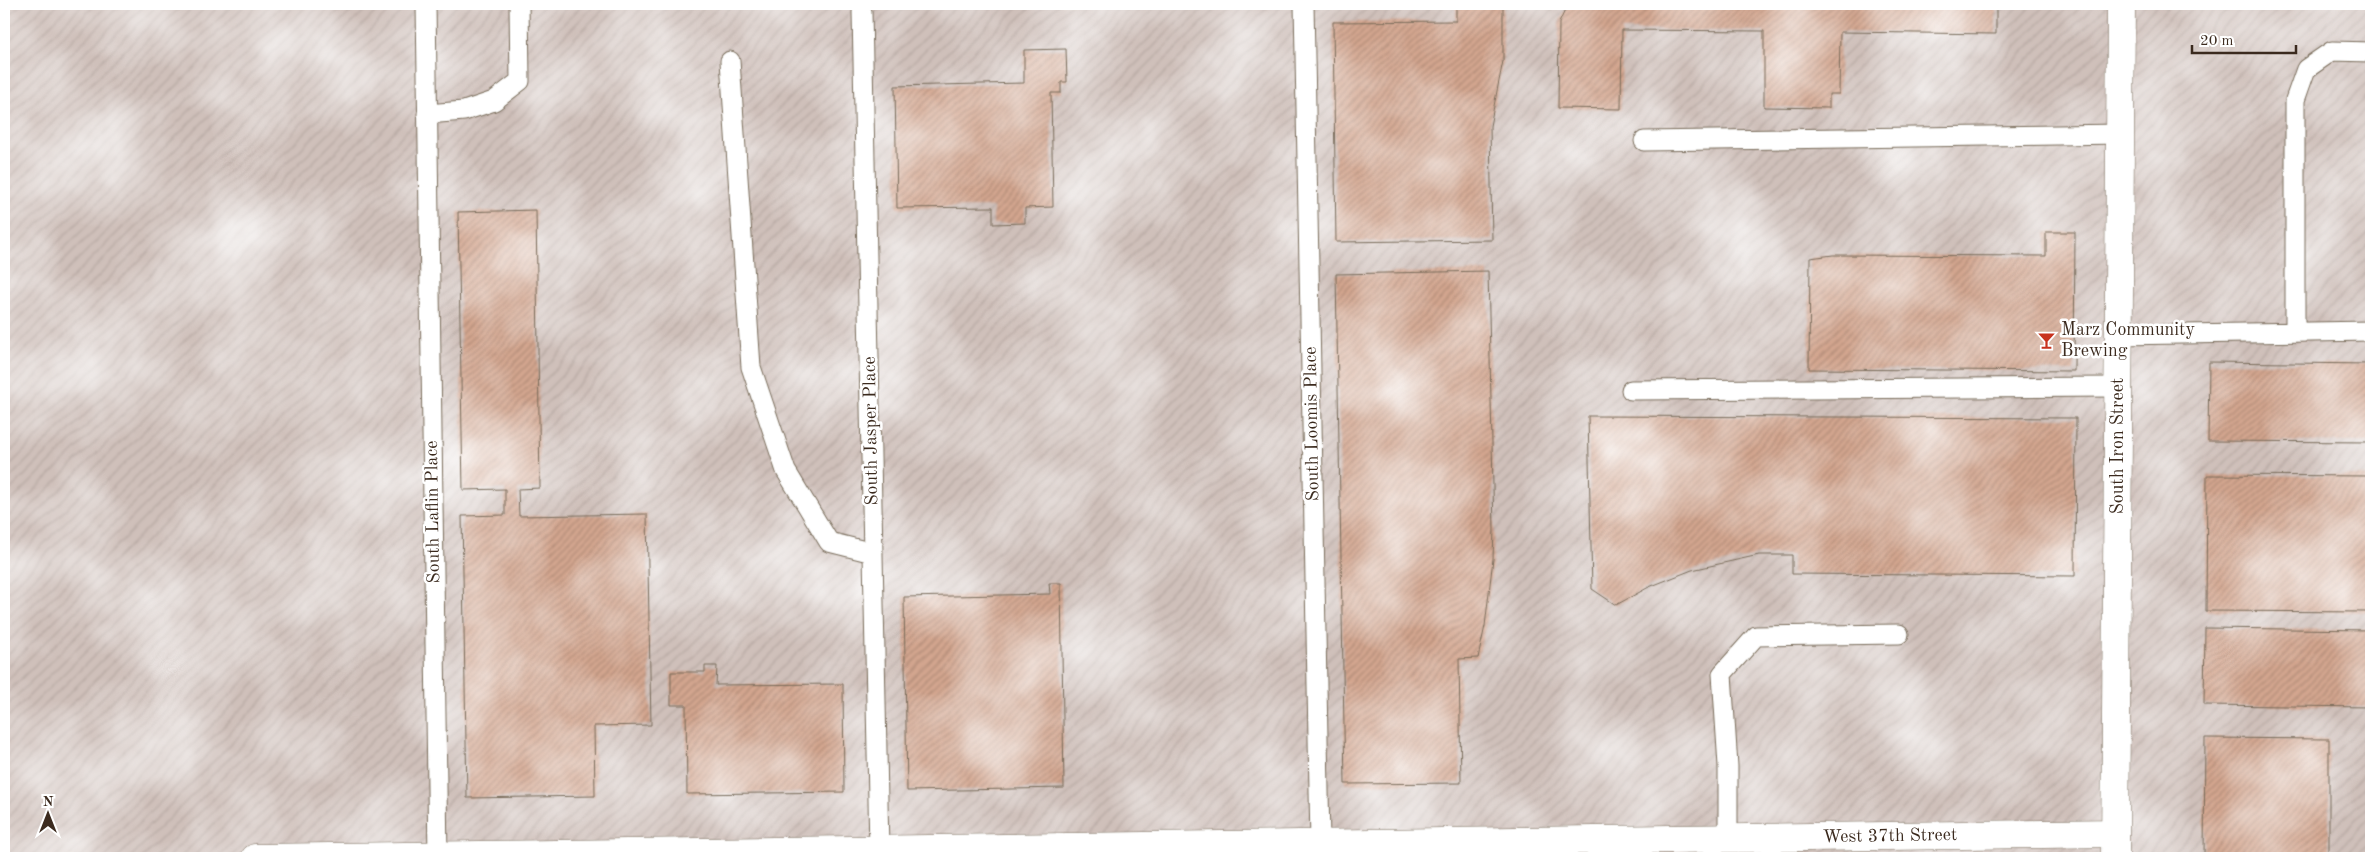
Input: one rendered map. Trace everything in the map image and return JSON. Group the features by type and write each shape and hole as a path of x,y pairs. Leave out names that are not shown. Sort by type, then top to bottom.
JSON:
{"street":[{"name":"South Iron Street","path":"2115,845 2121,4"},
{"name":"West 37th Street","path":"255,858 1728,838 2115,845"}],"lane":[{"name":"South Laflin Place","path":"426,4 438,857"},
{"path":"427,114 464,111 494,101 520,80 518,4"},
{"name":"South Loomis Place","path":"1304,4 1320,843"},
{"name":"South Jasper Place","path":"862,12 879,850"},
{"path":"2295,332 2295,100 2306,68 2332,51 2371,52"},
{"path":"730,61 751,368 786,471 829,542 873,553"},
{"path":"1644,141 2120,134"},
{"path":"2118,335 2371,331"},
{"path":"1631,390 2118,387"},
{"path":"1728,838 1728,766 1722,674 1756,636 1899,634"}],"shaded area":[{"path":"4,4 2371,4 2371,858 4,858"}],"building":[{"path":"1568,4 1996,4 1996,34 1840,32 1839,94 1829,94 1829,108 1764,107 1764,31 1622,30 1621,109 1558,108 1559,23"},
{"path":"1456,5 1503,5 1503,61 1490,126 1492,240 1336,242 1333,22 1456,21"},
{"path":"1066,49 1067,82 1061,82 1061,93 1051,93 1053,207 1025,208 1025,223 993,224 993,207 897,208 895,86 1024,83 1024,50"},
{"path":"536,210 540,488 518,489 519,516 647,514 651,725 594,726 595,796 467,798 462,516 505,515 505,489 463,490 458,212"},
{"path":"2046,232 2075,232 2074,371 1809,369 1810,258 1833,255 2046,256"},
{"path":"1488,271 1494,529 1493,559 1485,626 1478,658 1459,659 1461,783 1345,784 1336,274"},
{"path":"2209,362 2371,364 2371,442 2208,441"},
{"path":"1588,416 2076,418 2075,576 1792,574 1792,555 1759,555 1692,570 1649,587 1616,605 1592,589"},
{"path":"2207,475 2371,476 2371,612 2206,611"},
{"path":"1049,583 1061,583 1064,788 907,791 904,597 1050,594"},
{"path":"2205,628 2371,630 2371,707 2204,705"},
{"path":"705,666 717,666 716,685 843,684 844,792 687,794 686,705 671,705 671,672 705,672"},
{"path":"2205,738 2329,739 2329,850 2319,858 2204,858"}],"place":[{"name":"Marz Community Brewing","path":"2047,340"}]}
